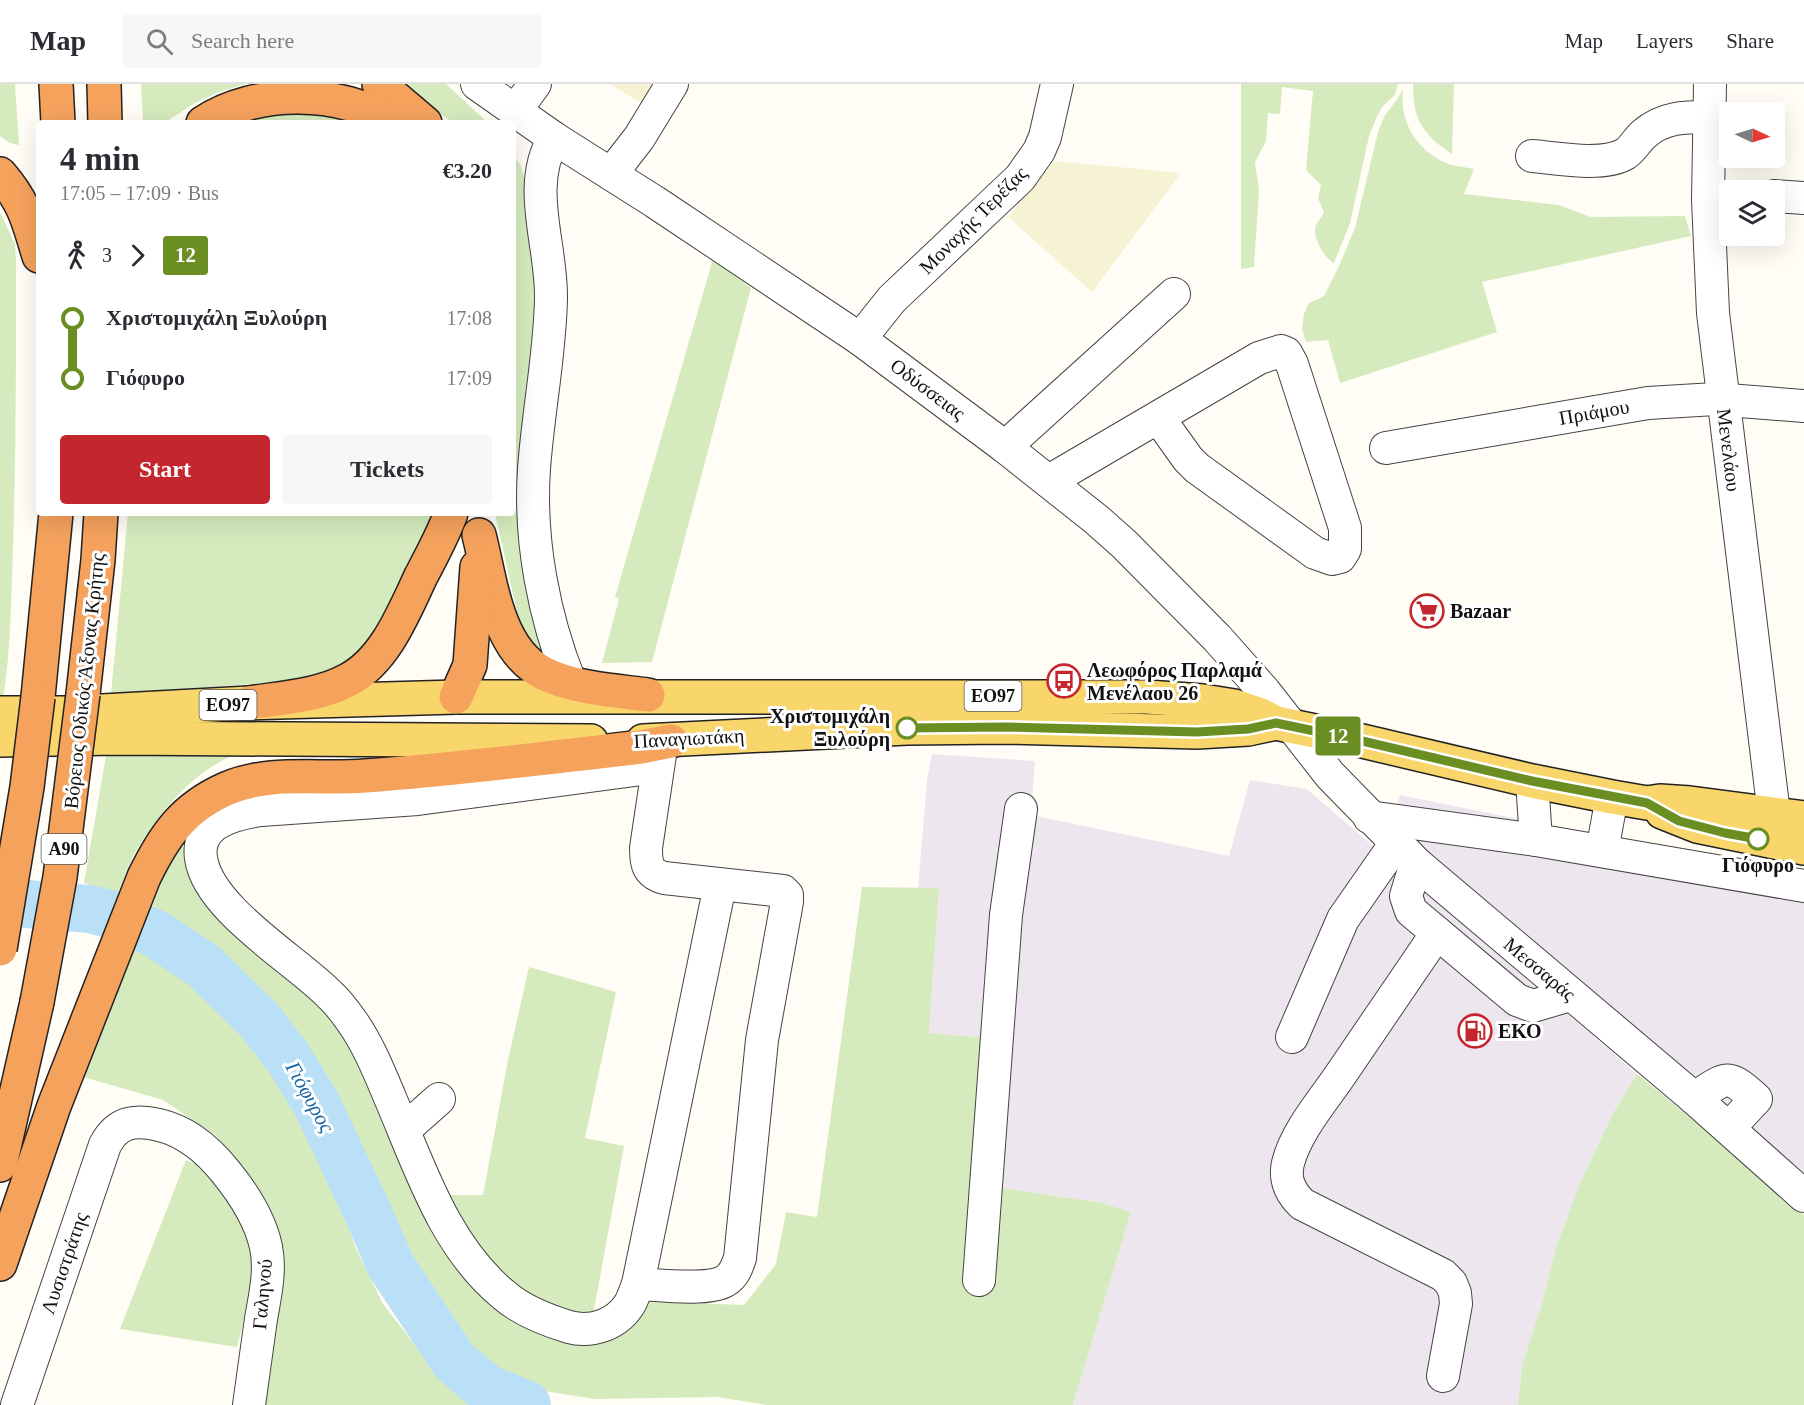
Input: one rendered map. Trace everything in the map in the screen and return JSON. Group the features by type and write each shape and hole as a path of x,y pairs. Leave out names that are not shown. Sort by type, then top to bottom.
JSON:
{"highway":[{"path":"56,84 58,120"},
{"path":"104,84 105,120"},
{"path":"379,84 421,120"},
{"path":"210,120 242,106 294,97 344,101 388,120"},
{"path":"0,174 18,196 25,209 36,246"},
{"name":"Α90","path":"0,949 27,787 56,516"},
{"name":"Βόρειος Οδικός Άξονας Κρήτης","path":"0,1165 37,1002 70,808 98,560 101,516"},
{"path":"249,703 332,687 347,681 368,665 380,651 399,618 450,516"},
{"path":"480,524 498,609 514,647 524,659 541,672 570,682 648,695"},
{"path":"456,697 470,665 480,524"},
{"path":"0,1263 29,1174 144,877 173,826 201,802 228,788 254,779 354,777 664,750"}],"main road":[{"name":"ΕΟ97","path":"0,713 456,697 648,695"},
{"name":"Παναγιωτάκη","path":"648,695 1147,697 1234,706 1284,725"},
{"path":"435,740 456,697"},
{"name":"ΕΟ97","path":"1284,725 1612,797 1647,803 1675,802 1789,816"},
{"name":"Παναγιωτάκη","path":"435,740 585,741 664,750 763,734 907,728 1017,727 1197,732 1284,725"},
{"name":"ΕΟ97","path":"0,740 128,738 435,740"},
{"name":"ΕΟ97","path":"1647,803 1679,821 1804,848"}],"street":[{"name":"Οδύσσειας","path":"477,84 554,138 860,339 1049,481 1124,544 1182,601 1240,663 1284,725"},
{"path":"515,111 535,84"},
{"path":"611,174 639,138 672,84"},
{"name":"Μοναχής Τερέζας","path":"860,339 892,299 1007,193 1020,178 1035,158 1045,137 1057,84"},
{"name":"Μενελάου","path":"1710,84 1709,117 1719,199 1713,313 1723,399 1789,816"},
{"path":"1532,156 1576,160 1614,158 1626,154 1644,134 1665,120 1709,117"},
{"path":"554,138 546,150 540,184 551,295 534,468 534,515 549,619 560,658 570,682"},
{"path":"1785,197 1804,198"},
{"path":"1005,447 1174,294"},
{"path":"1049,481 1258,358 1277,351 1286,353 1292,364 1345,528 1345,549 1340,557 1326,558 1315,554 1208,477 1188,459 1158,417"},
{"name":"Πριάμου","path":"1386,448 1632,405 1723,399 1804,406"},
{"name":"Μεσσαράς","path":"1284,725 1369,817 1406,853 1570,995 1729,1128 1804,1196"},
{"path":"638,1284 717,1285 727,1281 736,1271 740,1258 762,1040 787,895 783,891 664,878 649,870 646,864 646,848 664,750 418,799 261,810 223,820 207,831 202,843 201,855 204,869 212,884 243,920 266,942 330,994 355,1025 381,1075 438,1209 469,1258 489,1281 515,1303 552,1321 573,1328 587,1329 605,1325 617,1319 629,1305 638,1284 720,885"},
{"path":"1532,781 1536,840"},
{"path":"1602,852 1612,797"},
{"path":"979,1280 1006,915 1021,809"},
{"path":"1369,817 1536,840 1804,886"},
{"path":"1406,853 1406,896 1411,911 1517,1000 1533,1006 1570,995"},
{"path":"1292,1037 1343,919 1406,853"},
{"path":"1437,933 1313,1114 1293,1150 1287,1174 1292,1195 1302,1204 1430,1268 1451,1283 1456,1304 1443,1376"},
{"path":"1494,981 1498,933"},
{"path":"404,1130 439,1099"},
{"name":"Γαληνού","path":"121,1126 129,1123 148,1123 170,1128 186,1137 220,1165 237,1186 254,1214 266,1247 267,1275 249,1405"},
{"name":"Λυσιστράτης","path":"17,1405 100,1156 109,1137 121,1126"}],"shaded area":[{"path":"610,84 666,84 650,109"},
{"path":"1055,161 1181,173 1092,292 1008,217"},
{"path":"932,754 1035,761 1031,815 1229,856 1250,780 1307,789 1637,1074 1613,1113 1580,1183 1556,1247 1542,1303 1522,1365 1518,1405 1073,1405 1131,1212 1103,1203 977,1184 989,1038 929,1033 939,889 918,889 927,780"},
{"path":"1400,795 1804,877 1804,1184 1410,843 1397,806"}],"green space":[{"path":"0,84 15,84 19,145 10,143 0,136"},
{"path":"141,84 246,84 219,92 195,103 169,120 143,120"},
{"path":"405,84 446,84 485,120 448,120"},
{"path":"1241,84 1398,84 1395,95 1378,114 1369,136 1350,223 1334,263 1318,244 1315,234 1316,226 1324,213 1318,198 1321,185 1306,170 1313,91 1282,87 1280,114 1268,113 1266,141 1255,162 1259,190 1254,267 1241,269"},
{"path":"1413,84 1454,84 1452,154 1433,140 1421,125 1413,97"},
{"path":"1403,89 1402,101 1407,123 1418,142 1435,157 1446,163 1474,169 1464,194 1559,205 1591,217 1685,216 1691,236 1482,282 1497,332 1340,383 1328,340 1306,342 1302,329 1304,314 1309,303 1324,296 1339,266 1355,228 1378,132 1385,115"},
{"path":"294,114 332,116 348,120 237,120"},
{"path":"516,158 521,166 536,222 536,348 516,482"},
{"path":"0,212 15,244 16,261 13,549 9,643 3,699 0,699"},
{"path":"713,259 751,288 652,662 602,663 619,599 615,597"},
{"path":"516,506 543,653 533,648 518,616 496,516 516,516"},
{"path":"128,516 437,516 368,645 329,674 280,682 111,694"},
{"path":"107,750 242,752 225,759 194,780 167,807 135,853 118,892 84,883"},
{"path":"176,842 187,850 335,1020 376,1090 410,1173 539,1327 641,1301 744,1305 776,1264 786,1212 817,1217 862,887 939,888 929,1033 990,1038 977,1184 1103,1203 1131,1212 1073,1405 767,1405 717,1397 595,1399 519,1387 487,1369 448,1334 398,1257 352,1149 313,1066 268,1008 195,938 152,908"},
{"path":"135,942 186,971 257,1039 295,1092 333,1178 355,1246 383,1304 447,1386 483,1405 263,1405 268,1217 244,1167 215,1135 163,1100 80,1076"},
{"path":"529,967 616,992 585,1138 624,1146 593,1315 561,1312 531,1299 477,1251 449,1195 483,1195 508,1060"},
{"path":"1637,1074 1723,1144 1804,1215 1804,1405 1518,1405 1522,1365 1542,1303 1556,1247 1580,1183 1613,1113"},
{"path":"186,1160 207,1169 226,1186 256,1255 250,1296 237,1347 120,1329"}],"waterway":[{"name":"Γιόφυρος","path":"0,902 90,909 113,915 156,934 204,966 259,1020 287,1056 316,1103 391,1266 455,1362 486,1388 527,1405"}],"bus line":[{"name":"12","path":"907,728 1005,727 1197,732 1248,729 1276,723 1532,781 1647,803 1679,821 1758,839"}],"place":[{"name":"Bazaar","path":"1427,611"},
{"name":"Λεωφόρος Παρλαμά Μενέλαου 26","path":"1064,681"},
{"name":"Χριστομιχάλη Ξυλούρη","path":"907,728"},
{"name":"Γιόφυρο","path":"1758,839"},
{"name":"ΕΚΟ","path":"1475,1031"}]}
